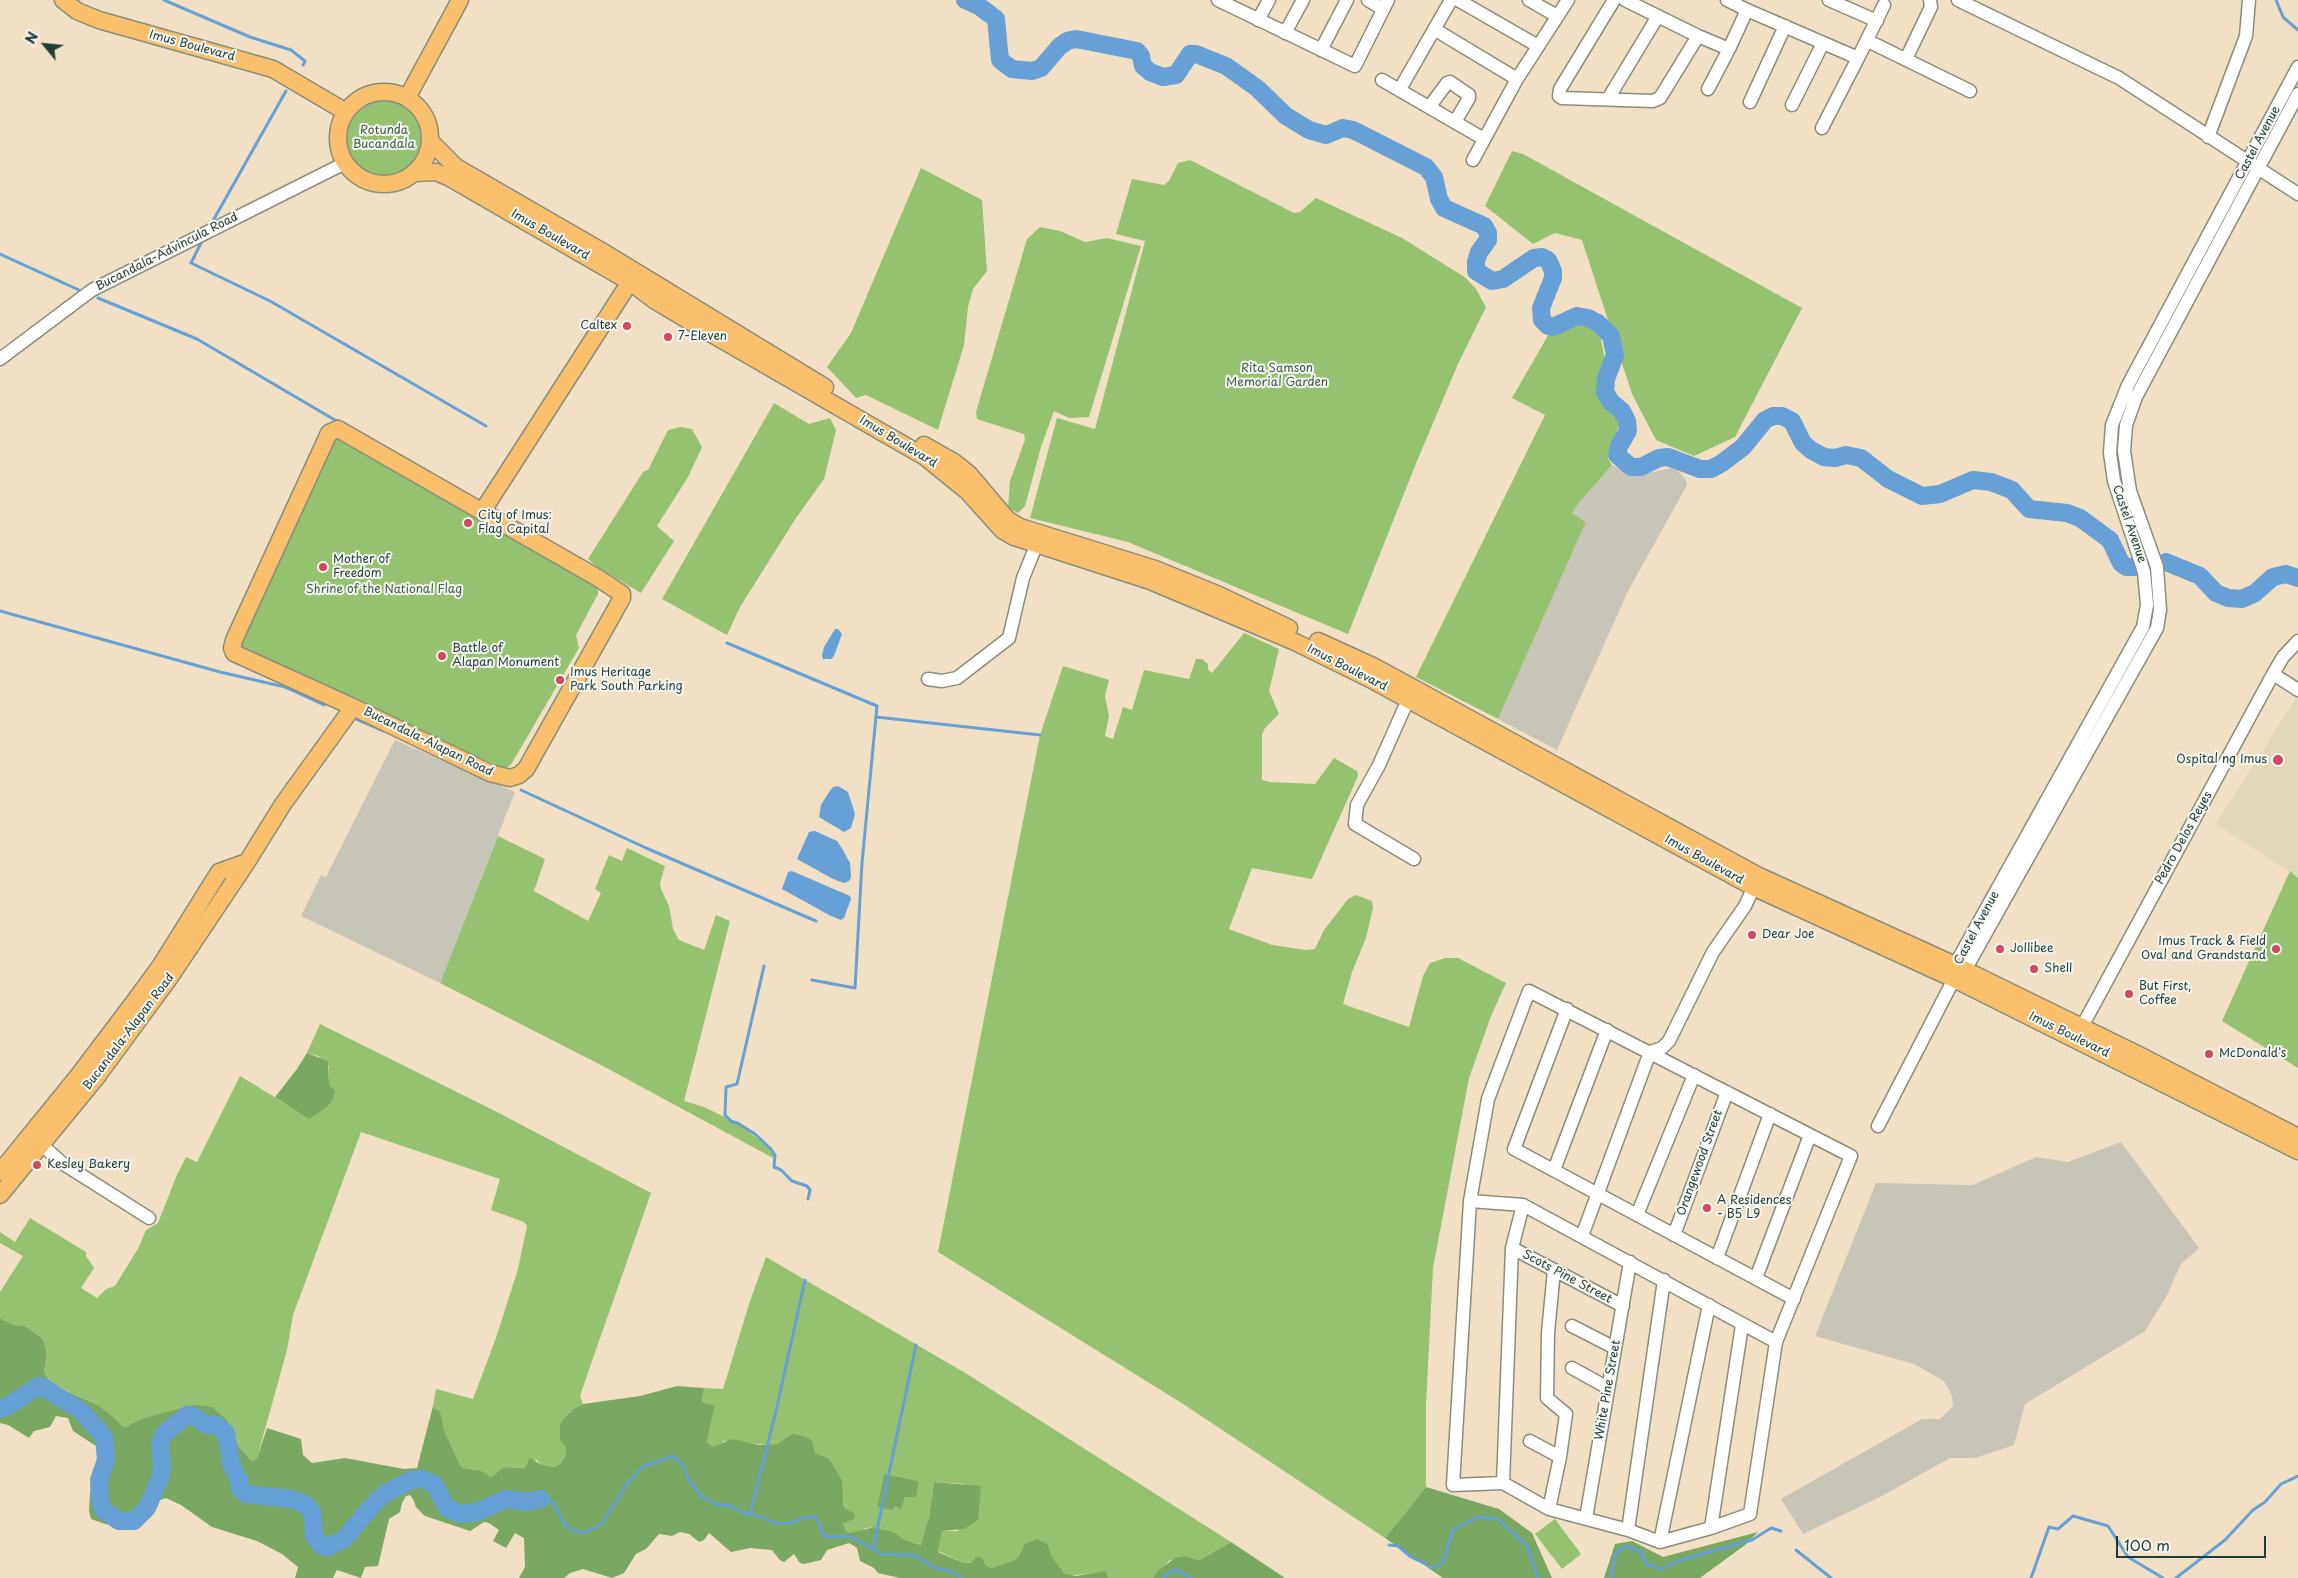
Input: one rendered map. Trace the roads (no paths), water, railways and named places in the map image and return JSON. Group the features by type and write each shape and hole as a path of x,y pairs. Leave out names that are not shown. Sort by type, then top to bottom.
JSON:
{"main road":[{"name":"Imus Boulevard","path":"63,0 84,14 104,22 280,72 346,112"},
{"path":"407,98 460,0"},
{"path":"390,92 407,98 418,106 428,123 431,142 423,164 415,173 402,181 386,185 374,184 354,174 345,163 338,140 341,120 346,112 360,98 370,94 390,92"},
{"name":"Imus Boulevard","path":"431,142 456,167 633,277 654,300 925,457 967,491 1002,530 1014,537 1039,539 1152,575 1295,642 1411,693 1756,881 1958,971 2078,1032 2298,1137"},
{"name":"Imus Boulevard","path":"415,173 436,172 450,178 633,277"},
{"path":"482,512 633,277"},
{"name":"Bucandala-Alapan Road","path":"338,429 346,432 482,512 598,578 621,592 623,596 526,769 519,775 510,778 490,773 353,707 236,655 232,648 329,433 338,429"},
{"name":"Bucandala-Alapan Road","path":"0,1194 42,1145 162,988 247,862 282,804 353,707"},
{"name":"Bucandala-Alapan Road","path":"0,1172 68,1089 134,1002 161,965 219,872 247,862"},
{"name":"Imus Boulevard","path":"2078,1032 2298,1151"}],"street":[{"path":"1258,20 1269,0"},
{"path":"1285,33 1302,0"},
{"path":"1321,50 1347,0"},
{"path":"1220,1 1352,65 1357,64 1386,5 1368,0"},
{"path":"1400,89 1451,0"},
{"path":"1458,0 1538,46"},
{"path":"1529,0 1557,16"},
{"path":"1473,160 1517,78 1568,0"},
{"path":"1614,0 1560,89 1559,96 1562,98 1653,101 1660,98 1698,36"},
{"path":"1625,0 1729,49"},
{"path":"1727,0 1858,58"},
{"path":"1829,0 1878,21"},
{"path":"1906,60 1931,7 1930,0"},
{"path":"1958,0 2118,78 2298,194"},
{"path":"2208,137 2246,36 2248,0"},
{"path":"1822,128 1868,41 1884,5"},
{"path":"1708,89 1747,10"},
{"path":"1608,99 1658,16"},
{"path":"1750,102 1785,26"},
{"path":"1434,29 1517,78"},
{"path":"1868,41 1970,91"},
{"path":"1792,105 1822,43"},
{"name":"Castel Avenue","path":"1878,1126 1958,971 2157,628 2160,610 2157,567 2130,491 2124,450 2126,425 2136,397 2253,165 2298,67"},
{"path":"1382,80 1430,106 1484,139"},
{"path":"1430,106 1447,83 1450,82 1469,95 1456,122"},
{"name":"Castel Avenue","path":"2253,165 2298,94"},
{"name":"Bucandala-Advincula Road","path":"0,359 74,301 92,290 345,163"},
{"path":"928,679 942,681 957,678 1009,638 1023,578 1039,539"},
{"name":"Pedro Delos Reyes","path":"2078,1032 2273,674 2283,657 2298,641"},
{"path":"2273,674 2298,690"},
{"path":"1411,693 1379,764 1357,805 1355,824 1414,859"},
{"path":"1650,1052 1662,1048 1669,1041 1713,952 1745,906 1756,881"},
{"path":"1529,991 1607,1030 1851,1156 1776,1342 1750,1514 1712,1528 1660,1542 1628,1530 1549,1509 1503,1483 1454,1485 1470,1202 1488,1099 1529,991"},
{"path":"1567,1009 1514,1149 1794,1299"},
{"path":"1554,1170 1607,1030"},
{"path":"1582,1236 1650,1052"},
{"path":"1637,1215 1694,1075"},
{"name":"Orangewood Street","path":"1674,1235 1727,1092"},
{"path":"1717,1258 1770,1114"},
{"path":"1756,1278 1810,1135"},
{"path":"42,1145 62,1163 149,1218"},
{"path":"1470,1202 1522,1205 1776,1342"},
{"path":"1503,1483 1512,1248 1522,1205"},
{"name":"Scots Pine Street","path":"1512,1248 1622,1306"},
{"name":"White Pine Street","path":"1586,1518 1630,1262"},
{"path":"1549,1509 1560,1457 1566,1414 1547,1398 1548,1333 1554,1270"},
{"path":"1628,1530 1664,1280"},
{"path":"1660,1542 1709,1305"},
{"path":"1712,1528 1742,1325"},
{"path":"1572,1326 1615,1348"},
{"path":"1572,1368 1608,1388"},
{"path":"1530,1441 1560,1457"}],"water":[{"path":"835,629 838,629 842,634 834,656 831,659 823,659 824,647"},
{"path":"838,786 848,792 855,814 851,828 844,832 819,817 821,805 827,795 833,787"},
{"path":"815,831 837,841 850,863 851,877 849,881 844,883 833,879 797,859 809,832"},
{"path":"792,871 850,896 851,899 844,918 841,920 829,915 782,889 788,872"}],"waterway":[{"path":"164,0 250,37 291,50 305,61 303,65"},
{"path":"965,0 979,6 996,19 1000,60 1012,69 1032,71 1041,68 1059,47 1067,41 1076,39 1137,51 1141,56 1143,66 1150,72 1163,77 1176,75 1190,54 1196,54 1226,66 1257,88 1286,116 1309,130 1326,135 1343,128 1353,130 1426,167 1434,177 1439,199 1444,208 1484,226 1488,233 1488,240 1479,252 1476,271 1492,281 1503,279 1534,258 1542,257 1548,260 1553,271 1553,278 1541,308 1542,320 1548,326 1553,327 1577,316 1588,318 1598,323 1611,336 1615,355 1606,379 1605,392 1611,402 1622,411 1627,421 1628,431 1619,446 1617,455 1631,467 1641,467 1659,458 1668,457 1700,469 1711,469 1743,447 1765,420 1773,416 1782,416 1792,421 1803,443 1811,450 1824,457 1835,458 1846,455 1861,458 1888,479 1922,496 1940,494 1973,480 1991,482 2012,490 2029,509 2067,513 2080,518 2110,540 2121,563 2126,567 2136,567"},
{"path":"2276,0 2283,17 2298,30"},
{"path":"214,219 286,91"},
{"path":"203,239 191,263 270,301 486,426"},
{"path":"0,254 79,290"},
{"path":"98,298 197,339 340,423"},
{"path":"2166,562 2200,576 2216,593 2228,598 2242,599 2255,593 2273,577 2286,574 2298,578"},
{"path":"0,611 220,672 285,687 324,705"},
{"path":"727,643 877,706 862,863 855,988 812,980"},
{"path":"876,717 1040,735"},
{"path":"354,718 384,731"},
{"path":"521,790 646,848 816,921"},
{"path":"764,966 737,1084 726,1087 725,1115 731,1121 755,1134 771,1149 775,1155 774,1167 781,1170 792,1181 807,1186 810,1190 808,1199"},
{"path":"750,1514 776,1411 805,1280"},
{"path":"873,1549 916,1345"},
{"path":"0,1409 8,1406 38,1386 43,1387 81,1411 104,1437 106,1460 99,1480 100,1501 103,1510 119,1521 134,1521 147,1508 160,1478 162,1468 160,1443 164,1434 187,1415 193,1416 207,1425 216,1425 226,1433 231,1464 239,1480 240,1488 245,1494 291,1499 305,1504 312,1512 314,1536 322,1546 328,1547 344,1539 384,1494 411,1480 422,1479 434,1484 447,1508 460,1514 477,1512 506,1499 526,1502 541,1499"},
{"path":"541,1499 553,1502 564,1523 569,1528 577,1532 586,1532 602,1524 628,1482 642,1467 673,1456 683,1465 688,1478 702,1497 715,1504 731,1506 743,1513 762,1517 775,1523 791,1523 806,1517 816,1517 823,1534 827,1537 850,1536 882,1554 914,1555 935,1568 951,1571 961,1578"},
{"path":"2176,1578 2225,1540 2281,1484 2298,1476"},
{"path":"2031,1578 2049,1527 2058,1529 2073,1516 2108,1526 2128,1557 2163,1578"},
{"path":"1389,1545 1398,1546 1411,1557 1434,1568 1443,1562 1453,1530 1478,1517 1498,1519 1527,1546 1538,1578"},
{"path":"1611,1578 1615,1554 1625,1546 1641,1552 1646,1564 1661,1569 1680,1560 1752,1540 1771,1528 1781,1531"},
{"path":"1796,1550 1831,1578"},
{"path":"1163,1578 1170,1572 1177,1570 1191,1578"}],"place":[{"name":"Caltex","path":"627,326"},
{"name":"7-Eleven","path":"668,337"},
{"name":"City of Imus: Flag Capital","path":"468,523"},
{"name":"Mother of Freedom","path":"323,567"},
{"name":"Battle of Alapan Monument","path":"442,656"},
{"name":"Imus Heritage Park South Parking","path":"560,680"},
{"name":"Ospital ng Imus","path":"2278,760"},
{"name":"Dear Joe","path":"1752,935"},
{"name":"Jollibee","path":"2000,949"},
{"name":"Imus Track & Field Oval and Grandstand","path":"2276,949"},
{"name":"Shell","path":"2034,969"},
{"name":"But First, Coffee","path":"2129,994"},
{"name":"McDonald's","path":"2209,1054"},
{"name":"Kesley Bakery","path":"37,1165"},
{"name":"A Residences - B5 L9","path":"1707,1208"}],"park label":[{"name":"Rotunda Bucandala","path":"384,138"},
{"name":"Rita Samson Memorial Garden","path":"1277,376"},
{"name":"Shrine of the National Flag","path":"384,590"}]}
